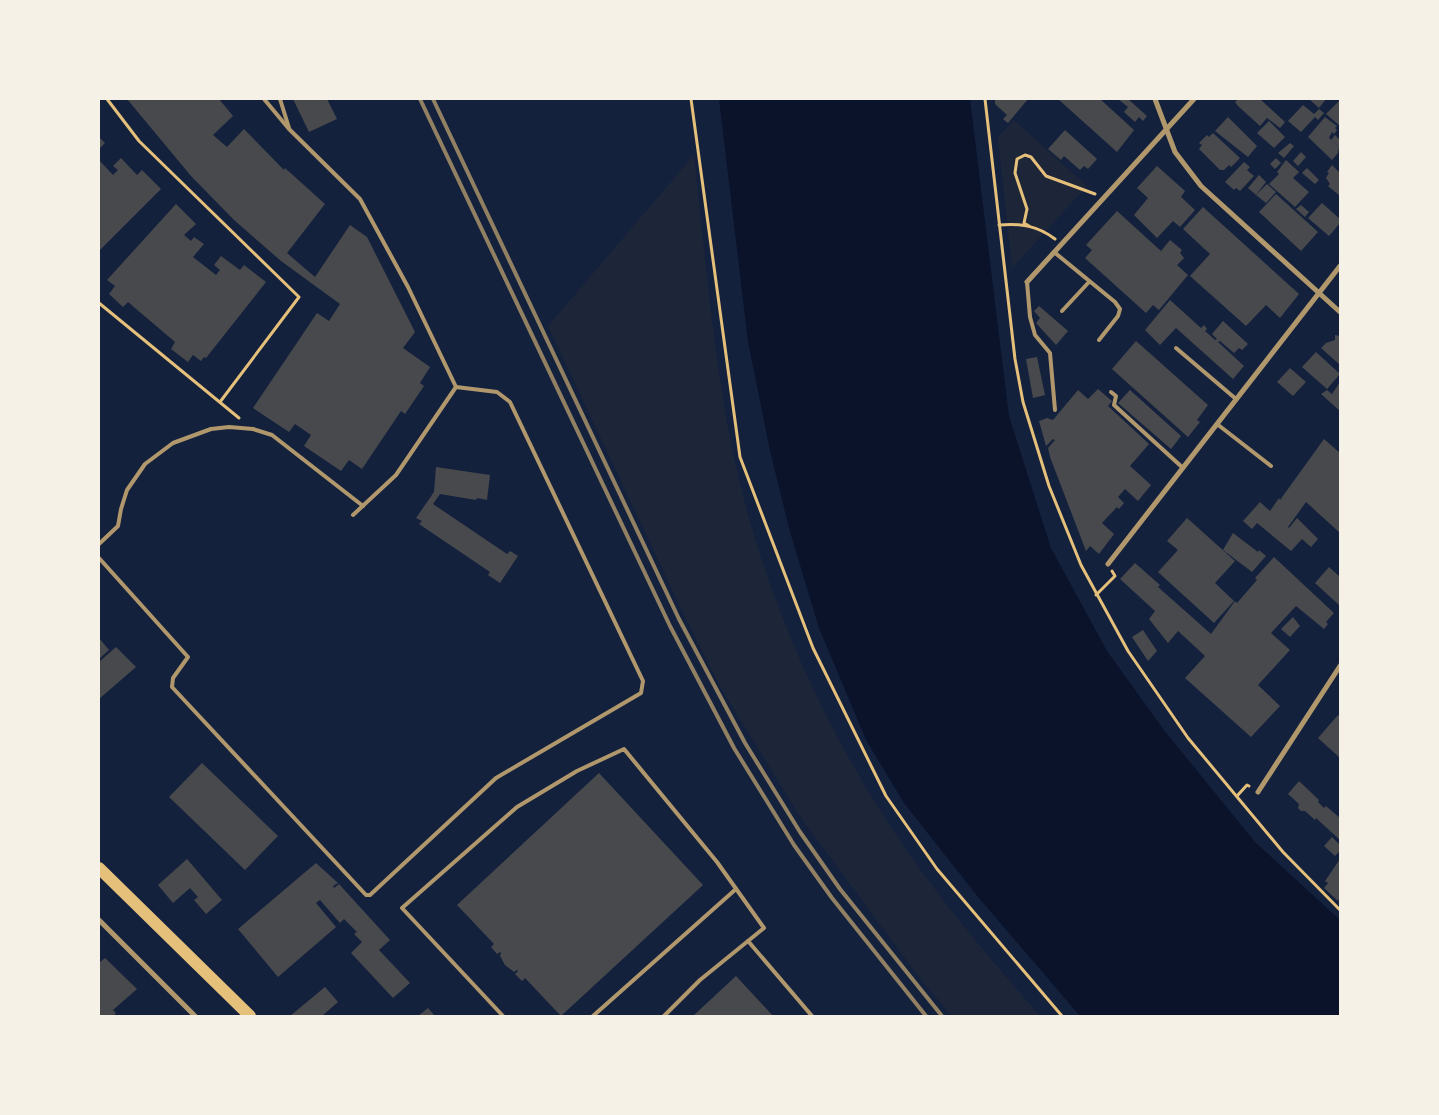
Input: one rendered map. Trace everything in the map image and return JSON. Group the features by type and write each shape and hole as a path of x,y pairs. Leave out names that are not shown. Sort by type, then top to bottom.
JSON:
{"main road":[{"path":"99,868 250,1016"}],"street":[{"path":"1154,99 1175,152 1202,186 1340,312"},
{"path":"1027,282 1194,99"},
{"path":"1108,564 1340,266"},
{"path":"1258,792 1340,666"},
{"path":"99,920 195,1016"}],"lane":[{"path":"264,99 290,129 360,199 408,287 456,387"},
{"path":"280,99 290,129"},
{"path":"1054,252 1116,302 1120,309 1118,316 1098,340"},
{"path":"1027,282 1030,317 1035,335 1050,353 1054,410"},
{"path":"1062,312 1089,282"},
{"path":"1176,348 1236,400"},
{"path":"353,515 396,475 456,387"},
{"path":"99,558 188,657 173,678 172,687 366,894 370,894 496,778 641,693 643,681 510,402 497,392 456,387"},
{"path":"1111,392 1116,396 1114,406 1183,468"},
{"path":"1217,424 1271,466"},
{"path":"99,544 118,526 120,508 130,486 145,464 157,453 183,438 210,429 229,427 253,429 272,435 363,506"},
{"path":"503,1016 402,908 517,807 577,771 624,749 716,862 764,928 700,980 664,1016"},
{"path":"593,1016 736,889"},
{"path":"748,941 812,1016"}],"path":[{"path":"107,99 139,141 299,297 220,402"},
{"path":"691,99 740,457 813,648 886,796 937,869 1062,1016"},
{"path":"985,99 1015,360 1033,439 1064,527 1096,595 1128,651 1188,738 1284,852 1340,910"},
{"path":"1029,226 1024,223 1027,209 1015,173 1017,159 1025,155 1031,157 1046,176 1105,197"},
{"path":"999,225 1015,224 1042,229 1062,244"},
{"path":"99,303 253,429"},
{"path":"1096,595 1115,576 1108,564"}],"shaded area":[{"path":"719,99 970,99 1009,416 1051,548 1107,651 1164,730 1255,842 1340,920 1340,1016 1080,1016 978,897 904,803 866,740 819,628 790,532 770,451 748,342"},
{"path":"1014,120 1087,186 1012,268 998,137"},
{"path":"694,155 710,304 720,379 733,453 761,557 799,657 846,754 903,845 986,954 1040,1016 952,1016 922,981 801,818 722,690 685,617 548,326"}],"building":[{"path":"127,99 219,99 233,116 213,135 227,147 244,129 284,170 285,168 325,204 287,253 315,277 350,225 367,237 415,332 403,348 430,367 420,383 424,386 405,414 401,411 362,469 349,460 341,471 304,446 311,435 295,424 289,432 253,408 317,313 329,321 340,304 281,261 234,220 191,176"},
{"path":"293,99 327,99 337,119 309,132"},
{"path":"995,99 1028,99 1008,123 1003,119 1007,115 995,104"},
{"path":"1058,99 1100,99 1134,130 1117,152"},
{"path":"1118,99 1128,99 1147,116 1143,121 1139,117 1135,122 1124,112 1128,107"},
{"path":"1238,99 1260,99 1285,122 1280,128 1267,118 1260,126 1238,106 1235,102"},
{"path":"1309,99 1326,99 1319,108"},
{"path":"1340,100 1340,126 1326,114"},
{"path":"1303,105 1314,114 1319,109 1324,113 1318,120 1315,117 1301,132 1288,121"},
{"path":"1228,117 1257,146 1248,157 1215,131"},
{"path":"1325,117 1337,126 1335,128 1337,130 1334,134 1332,132 1329,138 1339,147 1338,153 1332,160 1308,137"},
{"path":"1269,121 1285,137 1274,148 1257,133"},
{"path":"1065,130 1097,159 1088,169 1084,166 1080,170 1064,156 1061,160 1048,149"},
{"path":"1213,133 1240,158 1231,167 1229,165 1224,170 1220,170 1199,149 1202,145 1199,143 1207,135 1209,137"},
{"path":"1335,135 1340,140 1339,147 1331,140"},
{"path":"99,137 105,143 99,149"},
{"path":"1290,143 1294,146 1284,158 1278,153"},
{"path":"1301,152 1306,157 1298,166 1293,161"},
{"path":"121,158 137,175 142,170 161,189 99,251 99,160 113,175 118,170 113,166"},
{"path":"1276,158 1281,163 1275,169 1270,164"},
{"path":"1286,160 1299,172 1293,178 1309,192 1295,207 1269,184 1279,174 1277,172"},
{"path":"1244,162 1250,167 1247,170 1254,176 1240,191 1236,188 1234,190 1225,182"},
{"path":"1332,165 1340,173 1340,196 1328,186 1330,184 1326,178 1329,173 1327,172"},
{"path":"1157,166 1185,191 1181,197 1195,210 1180,227 1173,221 1157,238 1134,215 1148,198 1137,188"},
{"path":"1307,168 1319,180 1315,184 1302,173"},
{"path":"1259,175 1266,182 1256,195 1248,188"},
{"path":"1267,184 1276,192 1266,203 1256,195"},
{"path":"1276,194 1318,232 1301,251 1259,212"},
{"path":"1322,203 1340,219 1340,223 1329,236 1308,218"},
{"path":"176,204 196,224 184,235 191,241 194,237 204,244 193,257 216,275 220,270 214,265 221,256 240,270 244,265 266,282 206,358 204,357 201,361 193,355 188,362 171,349 175,342 128,302 123,307 109,294 115,286 107,280"},
{"path":"1301,205 1309,212 1305,217 1296,209"},
{"path":"1203,207 1299,294 1280,318 1266,305 1246,326 1190,276 1210,254 1183,229"},
{"path":"1117,211 1161,251 1170,240 1182,250 1180,253 1184,258 1177,265 1188,275 1159,310 1153,305 1146,313 1085,258 1092,250 1086,245"},
{"path":"1170,300 1201,328 1204,325 1207,329 1205,331 1215,340 1217,339 1212,334 1223,321 1248,344 1242,350 1239,348 1234,353 1220,341 1218,342 1244,366 1233,379 1176,328 1160,345 1145,330"},
{"path":"1039,306 1068,331 1056,345 1036,323 1040,318 1034,311"},
{"path":"1335,335 1340,336 1340,365 1321,348 1326,343 1335,340"},
{"path":"1136,341 1208,405 1197,420 1200,422 1188,437 1112,369"},
{"path":"1316,352 1340,374 1327,389 1302,367"},
{"path":"1037,357 1045,395 1033,398 1026,359"},
{"path":"1290,368 1306,382 1293,396 1277,382"},
{"path":"1340,382 1340,411 1321,394 1327,390 1332,394"},
{"path":"1098,389 1112,401 1108,406 1149,444 1130,466 1151,485 1138,501 1125,489 1118,497 1124,503 1119,509 1117,507 1102,523 1114,534 1099,554 1090,546 1086,551 1050,457 1048,448 1055,440 1053,439 1046,446 1039,421 1047,418 1053,420 1078,390 1088,399"},
{"path":"1130,390 1181,436 1171,449 1118,403"},
{"path":"1324,439 1340,453 1340,533 1306,502 1288,527 1297,518 1318,539 1311,547 1302,539 1291,551 1257,523 1252,529 1243,521 1260,502 1270,511"},
{"path":"436,467 490,475 487,500 440,494 433,504 507,554 510,551 518,556 500,583 488,575 490,572 419,524 422,521 416,518 434,492"},
{"path":"1187,518 1235,561 1215,583 1234,601 1214,623 1158,572 1178,550 1167,541"},
{"path":"1233,533 1266,556 1252,572 1223,550"},
{"path":"1274,557 1334,613 1326,622 1328,624 1324,629 1296,606 1271,633 1290,650 1258,685 1280,706 1251,737 1185,678 1205,656 1178,631 1168,643 1149,619 1155,611 1120,579 1135,563 1160,585 1158,587 1211,634 1235,601 1237,603 1257,580 1255,578"},
{"path":"1329,567 1340,577 1339,605 1315,583"},
{"path":"1293,617 1300,626 1290,637 1281,629"},
{"path":"1143,630 1157,651 1148,661 1132,637"},
{"path":"99,638 109,650 99,659"},
{"path":"116,647 136,667 99,699 99,662"},
{"path":"1338,715 1340,717 1340,758 1318,738"},
{"path":"202,763 278,836 245,870 169,797"},
{"path":"599,773 703,885 561,1016 525,978 522,981 515,974 517,970 514,972 505,965 500,956 501,953 497,954 491,947 494,944 457,905"},
{"path":"1299,781 1319,800 1318,802 1324,808 1326,806 1340,818 1340,840 1316,818 1315,820 1305,811 1301,811 1298,808 1299,804 1288,794"},
{"path":"1332,837 1340,845 1340,851 1335,856 1324,846"},
{"path":"187,859 222,900 206,914 194,900 198,897 190,888 173,903 158,885"},
{"path":"1340,859 1340,897 1338,901 1324,888 1328,883 1325,881"},
{"path":"316,863 338,883 333,886 334,888 339,884 390,940 379,950 410,983 393,998 351,953 362,942 354,934 357,932 344,919 340,923 320,900 316,903 336,927 278,977 238,929"},
{"path":"105,958 137,989 113,1010 116,1013 113,1016 99,1016 99,963"},
{"path":"736,976 773,1016 693,1016"},
{"path":"325,987 338,1002 322,1016 290,1016"},
{"path":"428,1008 435,1016 418,1016"}],"railway":[{"path":"420,99 670,626 734,748 794,845 832,898 926,1016"},
{"path":"433,99 679,619 745,743 800,832 840,889 942,1016"}]}
